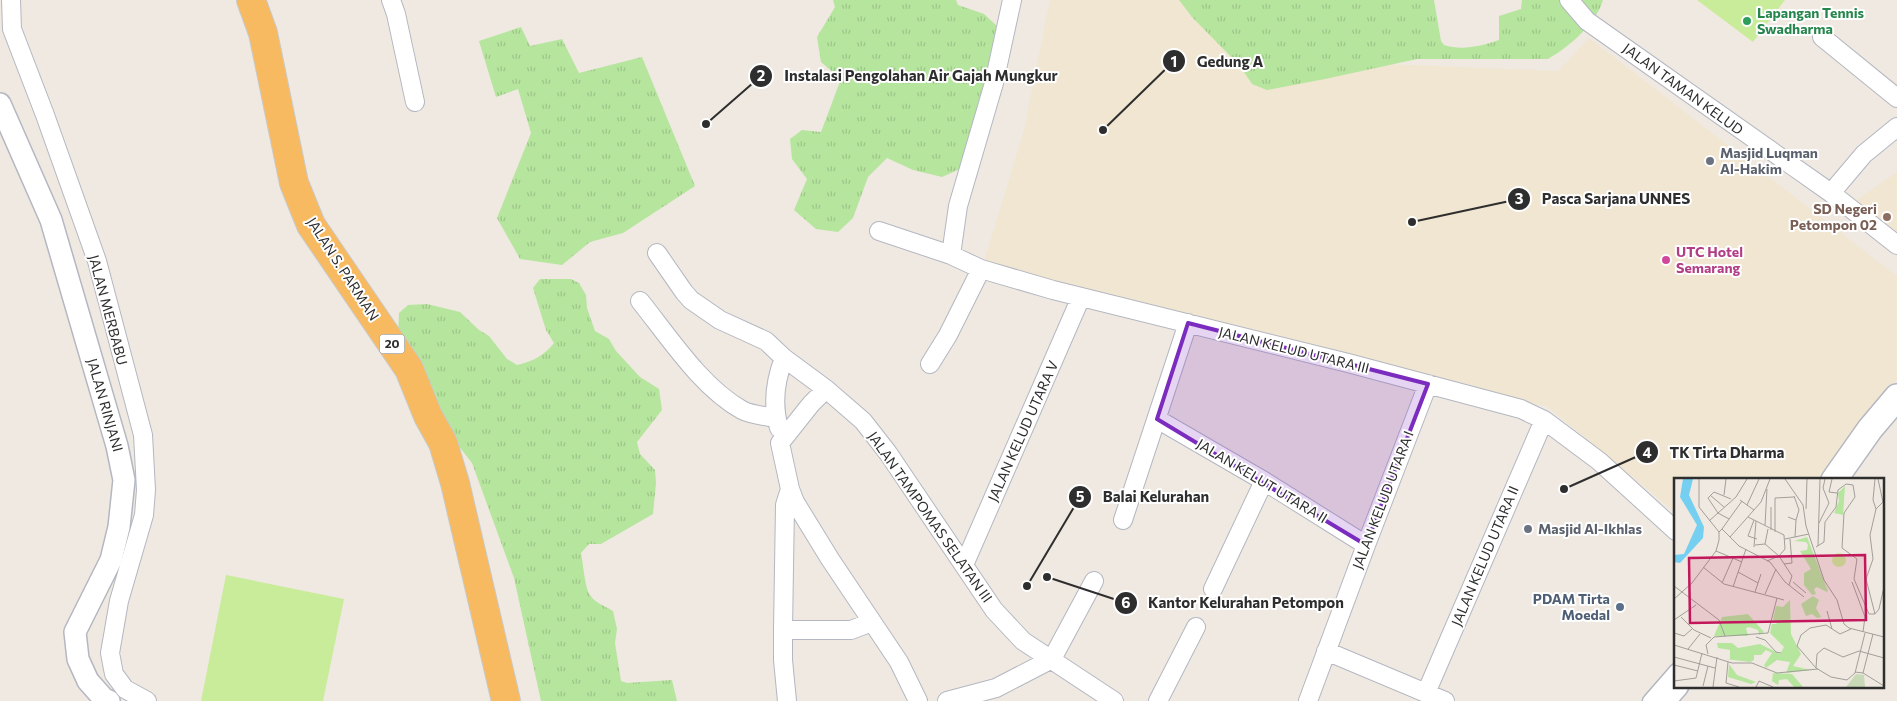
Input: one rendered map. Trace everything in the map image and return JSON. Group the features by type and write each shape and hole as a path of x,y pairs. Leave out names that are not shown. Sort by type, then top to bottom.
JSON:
{"highway":[{"name":"JALAN S. PARMAN","path":"251,0 263,33 294,183 311,225 409,369 428,416 442,444 455,482 506,701"}],"main road":[{"path":"1835,478 1870,429 1897,397"},
{"path":"1662,701 1674,687"}],"street":[{"name":"JALAN MERBABU","path":"11,0 12,30 45,115 96,261 143,435 146,490 144,515 119,601 110,653 114,674 125,689 147,701"},
{"path":"390,0 396,14 415,102"},
{"path":"951,255 958,206 985,116 1012,0"},
{"name":"JALAN TAMAN KELUD","path":"1569,0 1587,21 1831,193 1897,245"},
{"path":"1822,37 1897,98"},
{"name":"JALAN RINJANI","path":"0,104 51,220 117,446 124,480 119,527 111,560 75,632 78,659 88,681 104,699 109,701"},
{"path":"1831,193 1864,154 1897,127"},
{"name":"JALAN KELUD UTARA III","path":"879,231 951,255 981,270 1520,409 1544,420 1599,461 1674,529"},
{"name":"JALAN TAMPOMAS SELATAN III","path":"657,253 684,292 704,310 720,320 766,341 784,358 826,389 863,422 994,610 1023,641 1114,701"},
{"path":"930,364 948,335 981,270"},
{"name":"JALAN KELUD UTARA V","path":"964,565 1081,296"},
{"path":"640,301 688,360 720,394 744,411 776,418"},
{"path":"1123,520 1188,323"},
{"path":"784,358 777,374 775,390 776,418 790,489 795,502 830,559 899,662 918,701"},
{"name":"JALAN KELUD UTARA I","path":"1308,701 1428,384"},
{"path":"1824,478 1897,386"},
{"path":"780,443 811,404 826,389"},
{"name":"JALAN KELUT UTARA II","path":"1157,418 1264,481 1366,545"},
{"name":"JALAN KELUD UTARA II","path":"1426,693 1544,420"},
{"path":"1213,589 1264,481"},
{"path":"787,701 783,660 783,630 785,505 790,489"},
{"path":"947,701 996,688 1052,659 1094,581"},
{"path":"93,599 119,601"},
{"path":"783,630 851,630 872,622"},
{"path":"1158,701 1196,627"},
{"path":"1326,651 1445,701"},
{"path":"1650,701 1674,672"}],"highlighted area":[{"path":"1188,323 1428,384 1366,545 1157,419"}],"shaded area":[{"path":"1050,0 1228,0 1289,60 1558,71 1589,38 1897,276 1897,379 1819,478 1674,478 1674,511 1548,407 1178,315 981,272 1024,130"},
{"name":"SD Negeri Petompon 02","path":"1897,172 1897,233 1855,201"}],"green space":[{"path":"833,0 956,0 958,5 984,14 998,27 962,168 942,177 913,170 887,158 868,177 853,218 838,232 816,229 794,210 807,179 792,159 790,139 802,130 821,132 841,79 821,62 817,37 835,7"},
{"path":"1179,0 1434,0 1441,41 1444,45 1465,48 1499,40 1499,16 1521,9 1522,0 1603,0 1594,18 1581,34 1548,59 1417,59 1267,90 1252,84 1240,66 1192,17"},
{"name":"Lapangan Tennis Swadharma","path":"1697,0 1785,0 1753,42"},
{"path":"521,27 530,46 562,39 579,73 642,57 695,186 623,233 590,242 562,265 520,259 497,218 531,133 518,89 496,97 479,41"},
{"path":"540,279 571,279 579,283 586,295 587,308 595,331 609,339 616,351 640,377 659,389 662,410 637,442 640,454 655,470 656,483 653,514 601,544 589,544 581,553 588,592 597,602 613,611 617,629 615,643 621,681 627,683 672,680 677,701 541,701 514,578 472,463 439,421 398,334 399,313 408,305 427,304 460,312 479,330 489,336 507,359 517,365 528,362 542,355 554,343 546,330 533,288"},
{"path":"226,575 344,599 323,701 201,701"}],"place":[{"name":"Lapangan Tennis Swadharma","path":"1747,21"},
{"name":"Instalasi Pengolahan Air Gajah Mungkur","path":"706,124"},
{"name":"Gedung A","path":"1103,130"},
{"name":"Masjid Luqman Al-Hakim","path":"1710,161"},
{"name":"SD Negeri Petompon 02","path":"1887,217"},
{"name":"Pasca Sarjana UNNES","path":"1412,222"},
{"name":"UTC Hotel Semarang","path":"1666,260"},
{"name":"TK Tirta Dharma","path":"1564,489"},
{"name":"Masjid Al-Ikhlas","path":"1528,529"},
{"name":"Kantor Kelurahan Petompon","path":"1047,577"},
{"name":"Balai Kelurahan","path":"1027,586"},
{"name":"PDAM Tirta Moedal","path":"1620,607"}]}
